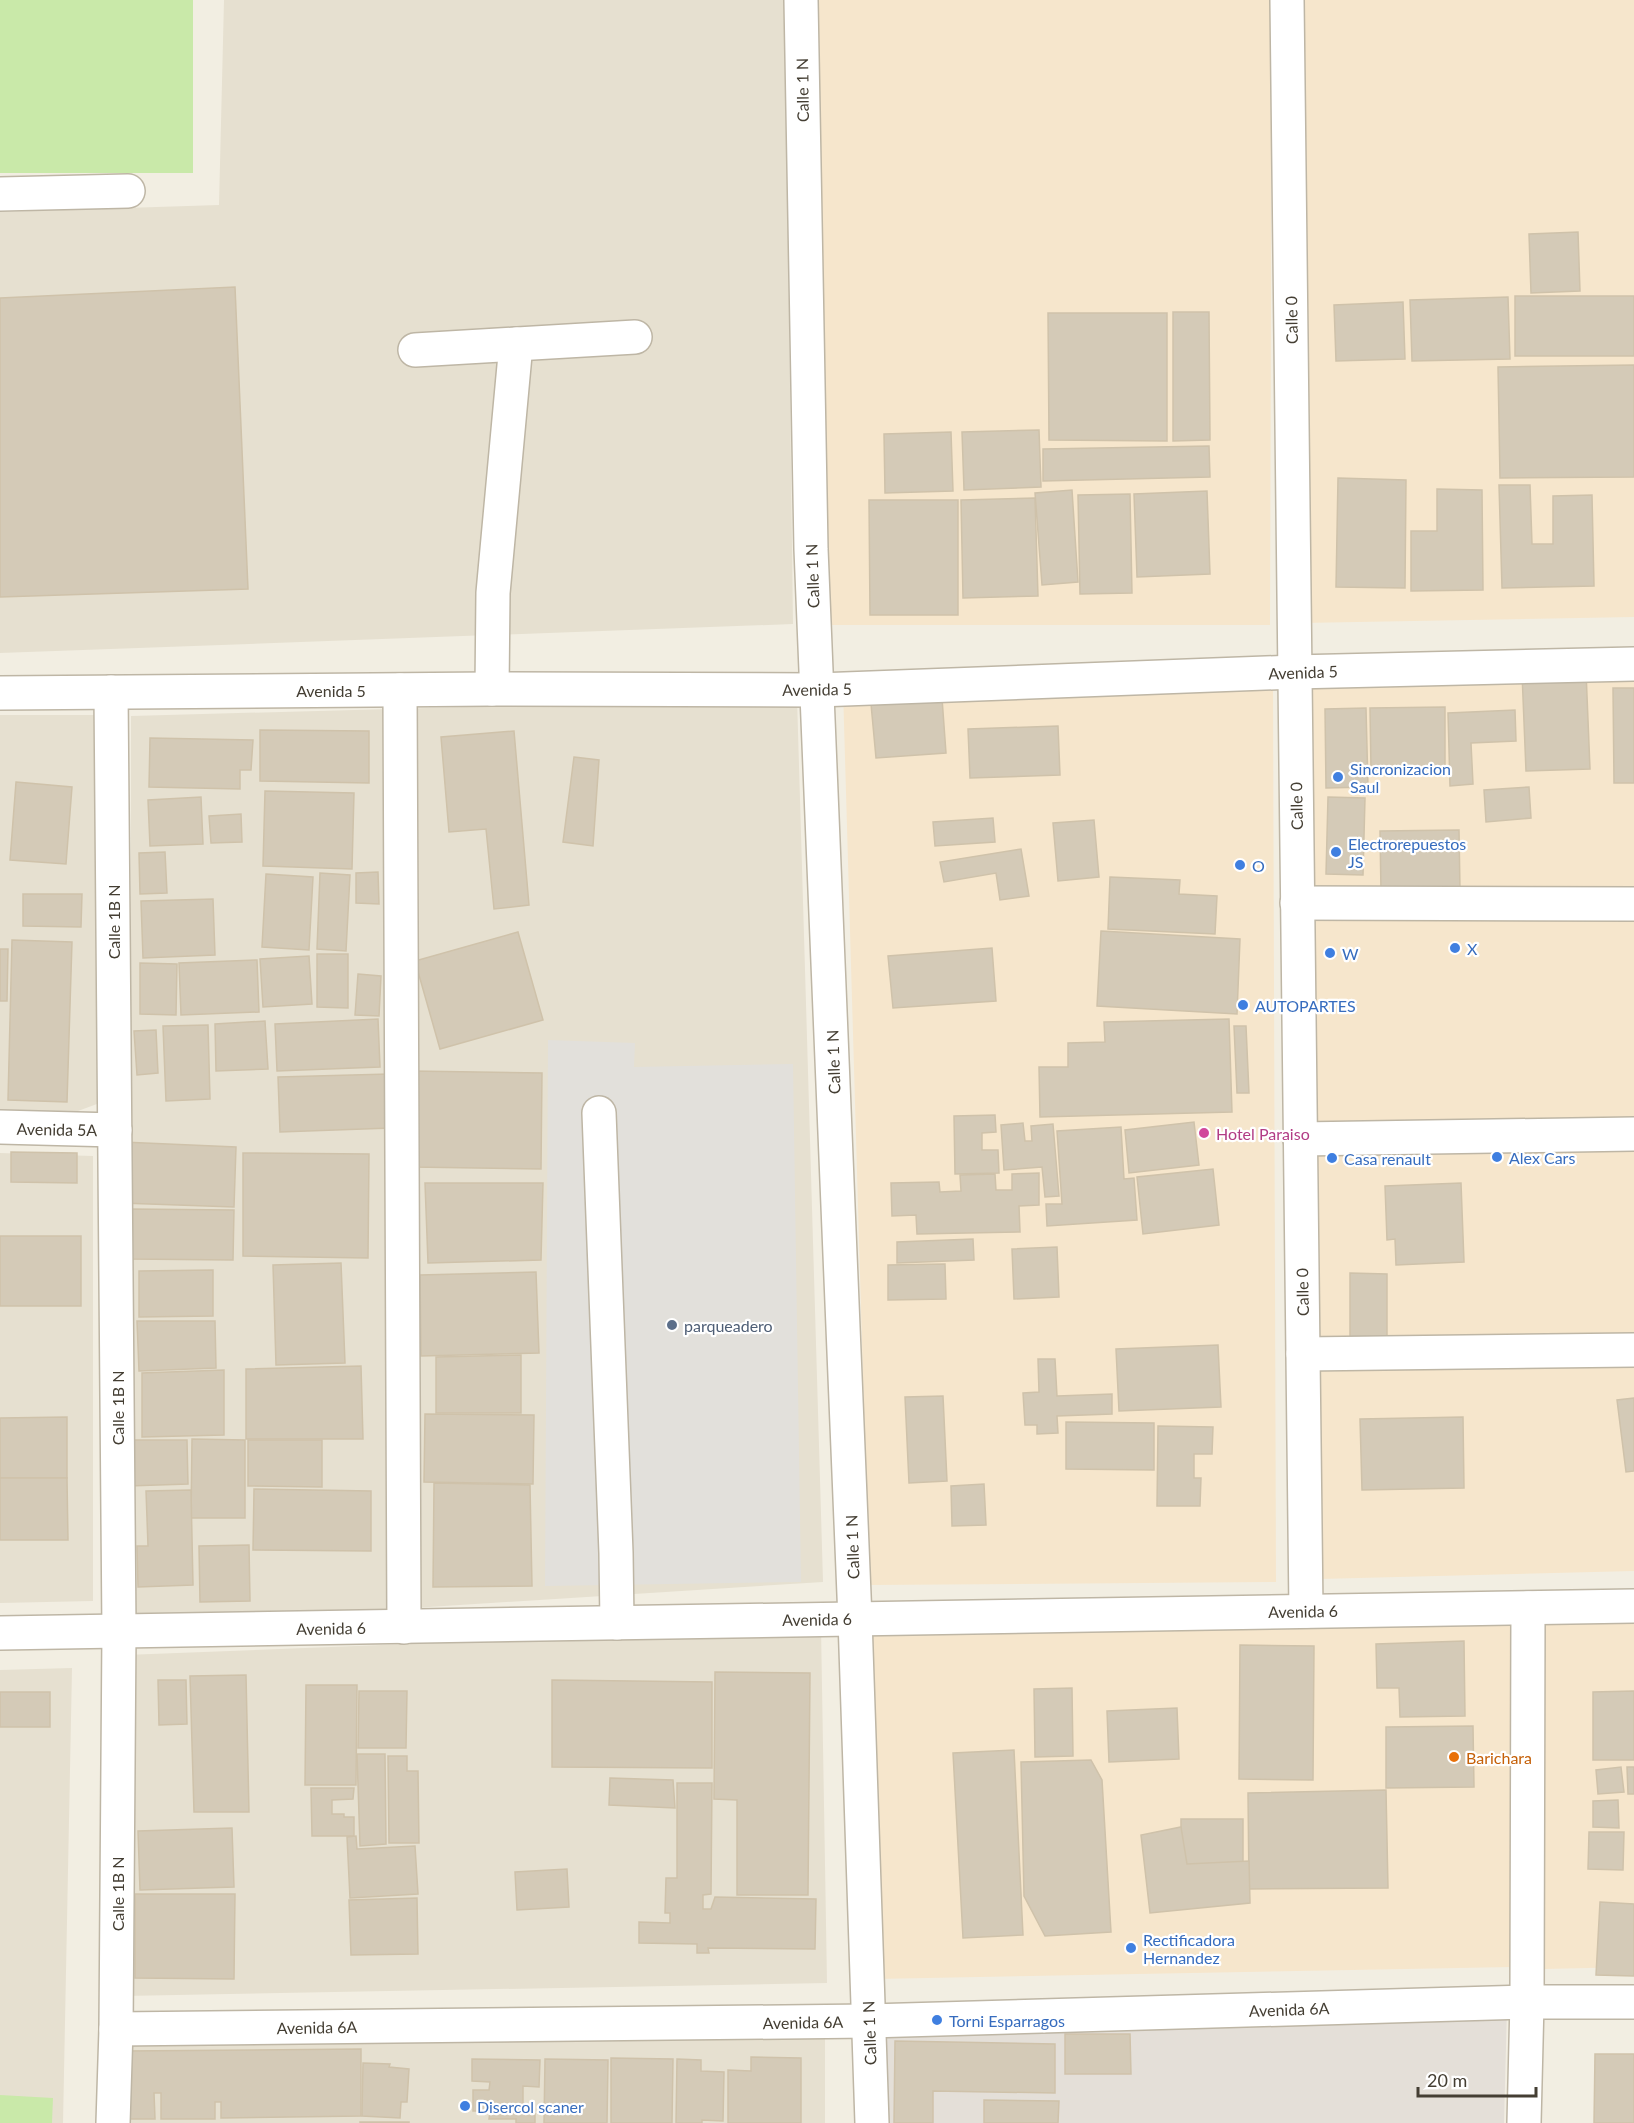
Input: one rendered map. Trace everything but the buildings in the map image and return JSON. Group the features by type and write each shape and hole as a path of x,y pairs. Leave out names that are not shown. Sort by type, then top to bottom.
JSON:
{"street":[{"name":"Calle 1 N","path":"801,0 811,549 855,1619 872,2123"},
{"name":"Calle 0","path":"1287,0 1306,1611"},
{"path":"0,194 128,191"},
{"path":"415,350 635,337"},
{"path":"492,689 493,593 516,344"},
{"name":"Avenida 5","path":"0,693 492,689 818,690 1294,672 1634,664"},
{"path":"400,690 404,1627"},
{"name":"Calle 1B N","path":"111,692 119,1631 116,2029 113,2123"},
{"path":"1297,903 1634,904"},
{"path":"598,1113 617,1623"},
{"name":"Avenida 5A","path":"0,1127 115,1130"},
{"path":"1300,1139 1634,1134"},
{"path":"1303,1354 1634,1350"},
{"name":"Avenida 6","path":"0,1633 1634,1606"},
{"path":"1524,2123 1527,2002 1528,1608"},
{"name":"Avenida 6A","path":"116,2029 869,2021 1527,2002 1634,2002"}],"shaded area":[{"path":"224,0 785,0 793,624 0,653 0,212 219,205"},
{"path":"812,0 1272,0 1270,625 826,625"},
{"path":"1303,0 1634,0 1634,617 1301,623"},
{"path":"1634,671 1634,1571 1319,1579 1305,682"},
{"path":"1273,685 1276,1582 869,1585 843,689"},
{"path":"797,698 823,1582 130,1626 131,716"},
{"path":"0,715 104,715 105,1101 78,1111 0,1112"},
{"name":"parqueadero","path":"548,1040 635,1043 634,1067 793,1064 801,1582 545,1586"},
{"path":"0,1153 93,1156 93,1601 0,1603"},
{"path":"1634,1618 1634,1967 1543,1969 1544,1619"},
{"path":"1515,1622 1512,1967 875,1979 866,1635"},
{"path":"821,1628 827,1983 123,1996 125,1655"},
{"path":"72,1668 63,2123 0,2123 0,1670"},
{"path":"1507,2009 1504,2123 886,2123 886,2026"},
{"path":"825,2031 825,2123 119,2123 121,2036"}],"green space":[{"path":"0,0 193,0 193,173 0,173"},
{"path":"0,2095 53,2098 52,2123 0,2123"}],"place":[{"name":"Sincronizacion Saul","path":"1338,777"},
{"name":"Electrorepuestos JS","path":"1336,852"},
{"name":"O","path":"1240,865"},
{"name":"X","path":"1455,948"},
{"name":"W","path":"1330,953"},
{"name":"AUTOPARTES","path":"1243,1005"},
{"name":"Hotel Paraiso","path":"1204,1133"},
{"name":"Alex Cars","path":"1497,1157"},
{"name":"Casa renault","path":"1332,1158"},
{"name":"parqueadero","path":"672,1325"},
{"name":"Barichara","path":"1454,1757"},
{"name":"Rectificadora Hernandez","path":"1131,1948"},
{"name":"Torni Esparragos","path":"937,2020"},
{"name":"Disercol scaner","path":"465,2106"}]}
